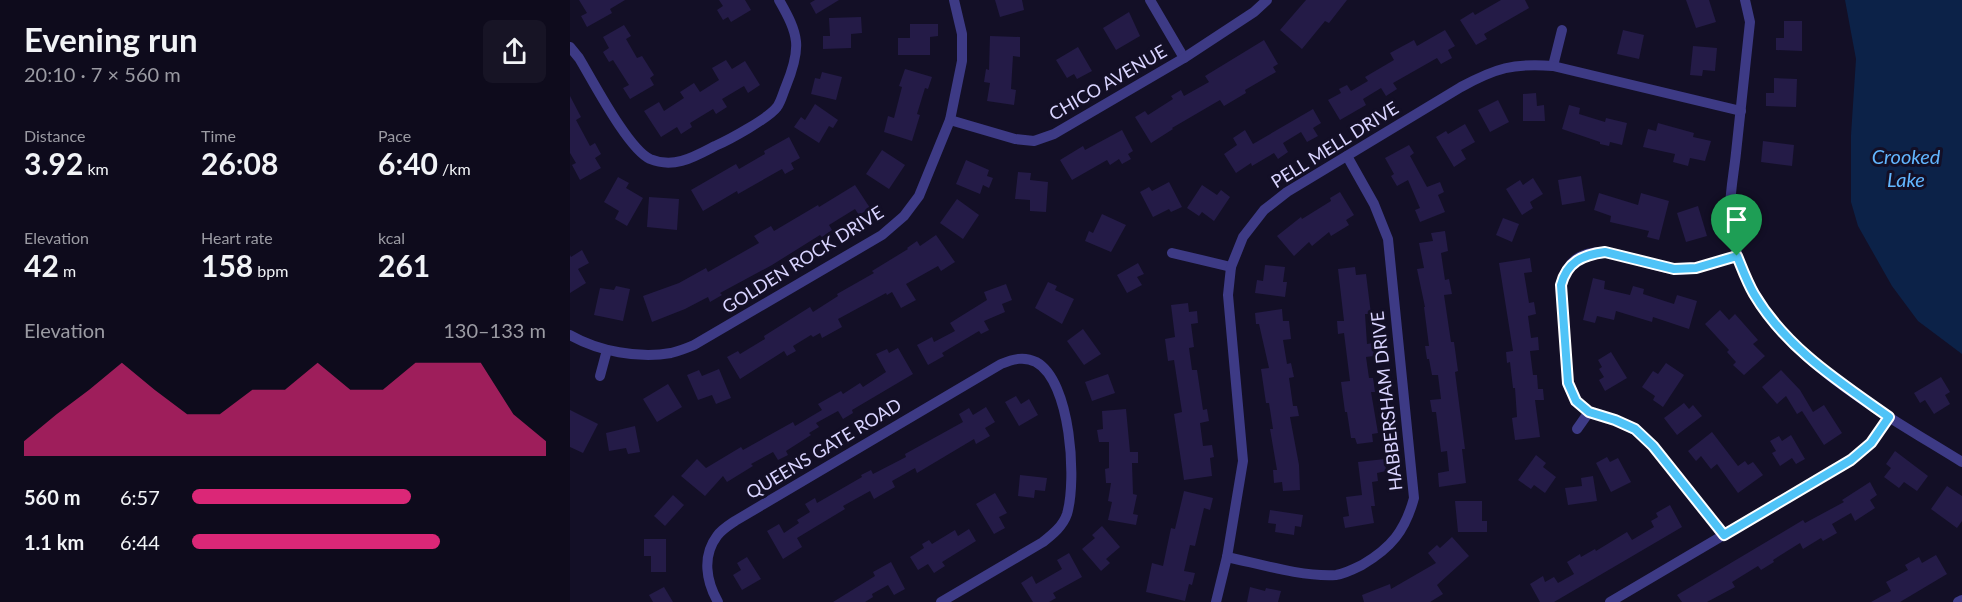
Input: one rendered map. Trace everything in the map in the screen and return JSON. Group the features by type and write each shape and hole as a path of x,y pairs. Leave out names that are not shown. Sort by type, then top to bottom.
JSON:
{"street":[{"path":"570,47 631,142 648,158 668,163 687,160 739,134 777,108 793,69 797,44 794,26 779,0"},
{"name":"GOLDEN ROCK DRIVE","path":"570,335 607,350 647,355 671,353 694,345 882,235 904,216 919,196 950,120 962,61 962,34 954,0"},
{"path":"1150,0 1184,58"},
{"name":"CHICO AVENUE","path":"950,120 1015,139 1034,141 1054,134 1184,58 1254,12 1267,0"},
{"path":"1746,0 1750,22 1730,215 1737,256 1753,293 1783,333 1822,370 1889,417 1962,462"},
{"path":"1553,66 1562,30"},
{"name":"PELL MELL DRIVE","path":"1216,602 1227,557 1243,460 1228,295 1231,267 1243,237 1264,210 1287,192 1461,87 1490,72 1526,64 1553,66 1741,111"},
{"name":"HABBERSHAM DRIVE","path":"1227,557 1314,574 1338,575 1379,555 1396,538 1408,518 1414,498 1388,239 1374,204 1347,156"},
{"path":"1724,535 1653,446 1635,429 1589,412 1576,401 1568,383 1561,285 1564,274 1572,262 1586,254 1605,252 1674,269 1696,268 1737,256"},
{"path":"1172,253 1231,267"},
{"path":"600,376 607,350"},
{"name":"QUEENS GATE ROAD","path":"718,602 712,591 707,571 708,551 718,534 745,514 1001,364 1017,358 1036,362 1048,373 1058,393 1069,431 1072,476 1066,515 1058,530 1043,542 940,602"},
{"path":"1577,429 1589,412"},
{"path":"1610,602 1851,460 1871,443 1889,417"}],"water":[{"name":"Crooked Lake","path":"1845,0 1962,0 1962,354 1918,321 1892,286 1858,226 1851,202 1851,135 1856,59"}],"building":[{"path":"579,0 625,0 610,9 612,13 587,27 581,16 587,13"},
{"path":"719,0 745,0 751,10 731,22 728,17 723,20 717,10 723,6"},
{"path":"815,0 839,0 816,14 810,3"},
{"path":"995,0 1022,0 1024,10 1000,17"},
{"path":"1306,0 1347,0 1329,23 1325,21 1302,49 1280,30"},
{"path":"1501,0 1525,0 1529,8 1484,34 1487,39 1476,45 1460,20 1473,12 1475,15"},
{"path":"1686,0 1709,0 1716,22 1696,28"},
{"path":"1129,12 1140,36 1116,50 1103,28"},
{"path":"861,17 862,33 851,34 851,48 823,49 823,36 830,36 829,18"},
{"path":"1784,21 1802,21 1802,51 1776,50 1776,38 1784,38"},
{"path":"910,24 938,24 938,36 930,37 930,55 898,55 898,38 910,38"},
{"path":"624,25 631,36 626,39 637,58 642,56 654,75 650,78 654,85 630,99 623,88 629,85 613,60 609,62 603,52 609,48 603,37"},
{"path":"1445,30 1455,46 1448,50 1452,58 1441,64 1437,58 1393,83 1397,89 1386,96 1381,88 1363,99 1366,105 1340,120 1328,100 1341,93 1339,89 1347,85 1351,91 1368,81 1365,77 1394,60 1390,53 1414,40 1417,46"},
{"path":"1623,30 1644,35 1639,59 1617,54"},
{"path":"990,36 1020,37 1020,57 1013,56 1011,89 1016,90 1014,105 987,101 990,83 984,82 986,69 989,70"},
{"path":"1264,40 1278,64 1273,67 1276,72 1245,90 1246,93 1224,106 1220,100 1151,143 1135,117 1145,111 1148,115 1173,99 1171,96 1181,90 1184,96 1209,82 1205,76"},
{"path":"1693,46 1717,48 1715,71 1703,70 1702,76 1690,75"},
{"path":"1078,47 1092,71 1077,79 1074,74 1067,78 1056,60"},
{"path":"726,60 732,69 745,61 760,85 748,93 744,86 722,99 727,107 716,114 713,109 690,123 692,127 681,134 677,127 661,137 644,111 659,102 664,111 684,98 680,92 694,83 700,92 719,80 712,68"},
{"path":"905,69 932,77 928,89 925,88 912,141 884,132 888,116 894,118 902,87 899,86"},
{"path":"822,72 842,77 836,100 811,94 815,78 820,79"},
{"path":"1774,78 1797,79 1796,107 1766,106 1766,93 1774,93"},
{"path":"1536,93 1537,106 1544,105 1545,121 1523,121 1523,94"},
{"path":"570,96 581,117 576,120 590,146 595,143 601,154 595,158 601,168 580,180 572,165 576,163 570,153"},
{"path":"1498,100 1509,122 1490,132 1478,110"},
{"path":"815,104 838,120 833,128 829,126 819,143 794,127 801,117 805,120"},
{"path":"1569,105 1580,108 1579,114 1605,122 1606,118 1627,123 1622,145 1610,142 1609,146 1600,144 1600,142 1562,129"},
{"path":"1313,109 1321,123 1313,128 1318,136 1307,142 1301,132 1283,143 1288,152 1278,159 1274,153 1252,166 1251,163 1236,173 1224,154 1237,145 1233,138 1245,130 1253,144"},
{"path":"1658,123 1694,133 1693,137 1711,141 1705,161 1690,158 1688,166 1673,162 1675,154 1643,147 1648,129 1656,131"},
{"path":"1465,124 1475,142 1461,150 1466,159 1454,167 1436,137 1446,131 1448,134"},
{"path":"1122,130 1133,151 1128,154 1131,159 1122,164 1119,159 1110,165 1107,160 1072,180 1060,160 1083,146 1085,150"},
{"path":"789,137 800,158 791,163 794,169 785,174 782,169 703,211 691,190 736,164 739,169"},
{"path":"1763,141 1794,145 1792,166 1761,162"},
{"path":"1409,145 1414,153 1410,156 1427,187 1440,182 1444,192 1438,195 1445,212 1420,222 1415,210 1420,208 1408,180 1397,186 1391,176 1394,174 1385,158"},
{"path":"882,150 905,165 889,189 866,174"},
{"path":"966,160 989,170 987,176 993,178 989,188 983,185 980,194 956,184"},
{"path":"1018,172 1031,173 1030,180 1048,182 1046,212 1030,211 1030,200 1015,199"},
{"path":"1581,176 1585,201 1562,205 1558,180"},
{"path":"618,177 629,183 626,188 643,198 627,226 615,219 619,211 604,202"},
{"path":"1533,178 1543,194 1530,202 1533,208 1522,215 1506,189 1520,180 1523,185"},
{"path":"1169,182 1182,207 1171,212 1169,209 1153,217 1140,192 1149,187 1152,191"},
{"path":"855,185 870,208 859,215 855,209 829,225 832,230 822,237 820,235 772,265 720,293 722,295 710,302 708,297 652,322 643,296 679,283 706,268 708,272 759,243 754,236 771,226 774,231"},
{"path":"1202,185 1217,195 1221,190 1230,197 1214,221 1202,212 1199,216 1187,208"},
{"path":"1340,192 1354,215 1346,220 1349,225 1331,236 1329,232 1312,246 1309,242 1294,256 1277,236 1301,217 1302,219 1331,201 1330,198"},
{"path":"1599,193 1638,205 1641,193 1669,201 1659,240 1647,237 1649,231 1610,222 1611,216 1594,210"},
{"path":"649,197 679,199 677,230 647,227"},
{"path":"957,199 979,215 963,239 940,223"},
{"path":"1698,206 1707,236 1686,242 1677,213"},
{"path":"1102,214 1126,225 1111,252 1085,241 1089,231 1093,233"},
{"path":"1503,218 1519,224 1512,242 1496,235"},
{"path":"1445,231 1448,251 1441,253 1445,280 1449,279 1452,294 1444,295 1458,371 1455,372 1465,449 1462,449 1466,483 1439,487 1438,473 1449,471 1447,451 1441,452 1436,412 1432,412 1430,400 1441,399 1438,375 1432,375 1429,359 1427,359 1425,346 1429,346 1425,307 1417,269 1424,268 1419,243 1433,241 1431,233"},
{"path":"936,235 955,262 941,271 938,266 906,284 916,300 901,308 892,292 887,295 886,293 838,319 842,327 822,338 820,333 813,337 811,335 793,346 796,351 787,356 784,351 740,379 727,357 738,351 740,354 765,339 764,336 810,307 813,312 838,296 837,294 874,273 872,271 917,241 920,246"},
{"path":"582,250 589,263 578,269 586,283 570,293 570,255 571,257"},
{"path":"1530,258 1532,272 1524,273 1529,303 1534,302 1536,314 1528,316 1531,338 1538,337 1539,350 1530,351 1533,375 1537,375 1538,389 1543,389 1544,400 1535,400 1540,437 1515,440 1512,418 1517,417 1515,388 1513,388 1510,362 1507,363 1506,352 1513,351 1499,263"},
{"path":"1138,263 1144,274 1137,277 1142,285 1127,293 1117,275"},
{"path":"1265,265 1285,267 1283,282 1287,282 1285,297 1255,293 1257,280 1263,281"},
{"path":"1355,267 1356,275 1366,274 1371,314 1365,314 1367,344 1373,343 1374,356 1366,357 1369,378 1373,378 1375,392 1371,392 1378,433 1372,434 1373,442 1357,444 1355,438 1351,438 1347,412 1345,412 1341,382 1350,381 1344,333 1338,334 1337,321 1344,321 1338,269"},
{"path":"1593,278 1605,281 1604,289 1630,295 1633,286 1644,289 1643,294 1674,304 1677,295 1697,301 1689,329 1653,317 1652,322 1616,311 1614,320 1597,316 1595,323 1583,320"},
{"path":"1048,282 1057,286 1055,290 1074,299 1062,324 1035,308"},
{"path":"1006,284 1012,300 1002,304 1005,312 984,321 989,330 981,334 979,331 942,353 944,356 928,365 917,345 932,337 934,342 955,331 950,323 987,300 984,292"},
{"path":"616,286 630,289 623,321 594,315 600,288 614,290"},
{"path":"1188,303 1189,312 1197,311 1198,323 1191,324 1194,347 1189,348 1192,370 1197,370 1203,410 1207,409 1209,421 1200,423 1203,446 1212,445 1214,457 1210,458 1212,476 1184,480 1174,414 1182,412 1174,360 1168,361 1165,339 1175,337 1171,305"},
{"path":"1282,309 1283,321 1289,321 1291,339 1283,340 1287,364 1291,363 1294,377 1289,378 1293,406 1297,406 1299,416 1290,417 1299,465 1300,490 1283,491 1282,482 1274,483 1273,470 1277,470 1270,429 1273,429 1261,369 1269,368 1255,313"},
{"path":"1720,310 1729,320 1735,314 1758,340 1753,344 1765,356 1744,375 1733,365 1736,362 1727,352 1729,350 1705,324"},
{"path":"1083,329 1101,354 1084,365 1067,341"},
{"path":"898,348 913,374 852,410 853,413 843,419 838,411 816,423 819,427 786,451 788,455 778,460 773,452 751,464 753,466 727,482 723,476 705,496 681,476 697,459 706,468 741,447 743,450 793,422 795,426 822,410 818,404 841,391 843,394 860,383 863,387 886,372 876,354 887,349 889,353"},
{"path":"1611,352 1627,378 1605,391 1599,380 1604,377 1599,369 1602,367 1598,360"},
{"path":"1666,363 1684,375 1663,407 1653,400 1655,396 1642,387 1653,371 1658,374"},
{"path":"719,369 731,398 716,404 712,395 698,400 687,375 699,370 702,376"},
{"path":"1781,370 1800,390 1813,412 1824,405 1842,433 1824,445 1802,411 1797,414 1786,396 1777,404 1762,387"},
{"path":"1108,374 1115,393 1092,401 1085,382"},
{"path":"1941,377 1950,392 1945,395 1950,404 1934,414 1925,400 1920,403 1914,393"},
{"path":"668,384 682,407 657,422 643,399"},
{"path":"1016,396 1021,404 1029,399 1038,415 1019,426 1005,402"},
{"path":"1684,403 1689,409 1693,405 1702,416 1677,435 1664,418"},
{"path":"986,407 995,422 985,428 990,436 976,444 974,439 917,473 915,468 892,481 895,487 874,499 870,491 843,506 845,509 797,538 802,547 783,559 767,531 779,524 784,533 799,523 797,520 810,512 805,504 815,498 817,503 862,477 861,475 871,470 873,474 906,457 905,454 963,422 959,414 969,408 973,415"},
{"path":"1126,409 1130,452 1138,452 1138,463 1132,463 1133,494 1137,495 1133,514 1138,515 1136,525 1108,520 1112,502 1108,501 1111,483 1106,483 1105,469 1109,468 1109,442 1099,442 1097,430 1103,429 1102,411"},
{"path":"570,410 598,424 583,453 570,447"},
{"path":"635,426 640,452 628,454 626,448 609,451 606,433"},
{"path":"1712,432 1738,466 1745,461 1748,465 1753,462 1763,475 1738,493 1717,464 1711,469 1701,456 1696,461 1688,451"},
{"path":"1791,435 1805,459 1796,464 1792,458 1780,466 1772,453 1776,451 1770,441 1779,436 1782,441"},
{"path":"1895,451 1928,476 1917,491 1904,482 1899,488 1884,477 1891,468 1886,464"},
{"path":"1536,455 1546,463 1543,467 1556,477 1545,493 1534,485 1531,489 1518,480"},
{"path":"1607,457 1610,462 1618,458 1631,482 1611,492 1596,463"},
{"path":"1385,459 1386,471 1377,473 1378,481 1372,482 1375,506 1371,506 1374,523 1345,528 1343,517 1349,516 1346,497 1362,495 1358,462"},
{"path":"1020,475 1047,478 1045,491 1035,490 1034,498 1018,496"},
{"path":"1593,476 1597,501 1568,505 1565,488 1582,486 1581,478"},
{"path":"1870,482 1877,495 1870,500 1875,508 1855,521 1851,513 1832,524 1837,533 1823,541 1821,538 1803,549 1800,543 1761,570 1758,566 1732,582 1735,587 1707,602 1682,602 1677,595 1803,520 1805,523 1844,502 1842,500"},
{"path":"1947,486 1962,496 1962,521 1957,528 1931,509"},
{"path":"1184,491 1213,498 1210,510 1204,508 1195,546 1190,545 1184,571 1195,573 1192,585 1189,584 1185,601 1146,592 1152,563 1163,566 1171,528 1175,529"},
{"path":"995,493 1007,513 999,517 1005,528 994,534 976,504"},
{"path":"673,495 684,505 665,526 654,516"},
{"path":"1455,501 1482,501 1482,521 1487,521 1487,532 1458,532"},
{"path":"1670,505 1682,527 1554,602 1540,602 1530,584 1543,576 1545,582 1554,577 1558,583 1574,574 1567,562 1580,554 1581,557 1595,549 1596,551 1627,532 1632,540 1654,527 1651,521 1658,517 1656,513"},
{"path":"1270,510 1303,515 1301,527 1295,526 1294,535 1275,532 1276,524 1268,523"},
{"path":"1102,526 1120,547 1106,559 1110,563 1101,571 1082,549 1095,538 1092,535"},
{"path":"969,529 976,541 942,562 945,566 934,573 928,564 918,570 910,557 924,548 922,544 929,540 932,544 955,530 958,536"},
{"path":"1452,537 1469,556 1437,585 1443,594 1430,602 1364,602 1362,595 1390,584 1391,589 1436,563 1428,553 1437,545 1440,548"},
{"path":"644,539 666,539 666,572 651,572 651,556 644,556"},
{"path":"1069,553 1082,577 1053,593 1056,598 1049,602 1033,602 1021,583 1032,576 1036,584 1062,569 1057,560"},
{"path":"1936,555 1947,574 1900,602 1871,602 1891,591 1886,582 1908,570 1905,565 1919,557 1922,563"},
{"path":"747,557 761,579 742,590 733,575 741,570 737,563"},
{"path":"891,562 905,589 894,595 888,585 872,594 873,597 865,602 833,602 875,576 873,572"},
{"path":"664,587 673,602 653,602 649,595"},
{"path":"1250,587 1265,591 1266,588 1281,591 1278,602 1247,602"}],"route":[{"path":"1605,252 1674,269 1696,268 1737,256 1753,293 1783,333 1822,370 1889,417 1871,443 1851,460 1724,535 1653,446 1635,429 1589,412 1576,401 1568,383 1561,285 1564,274 1572,262 1586,254 1605,252"}]}
